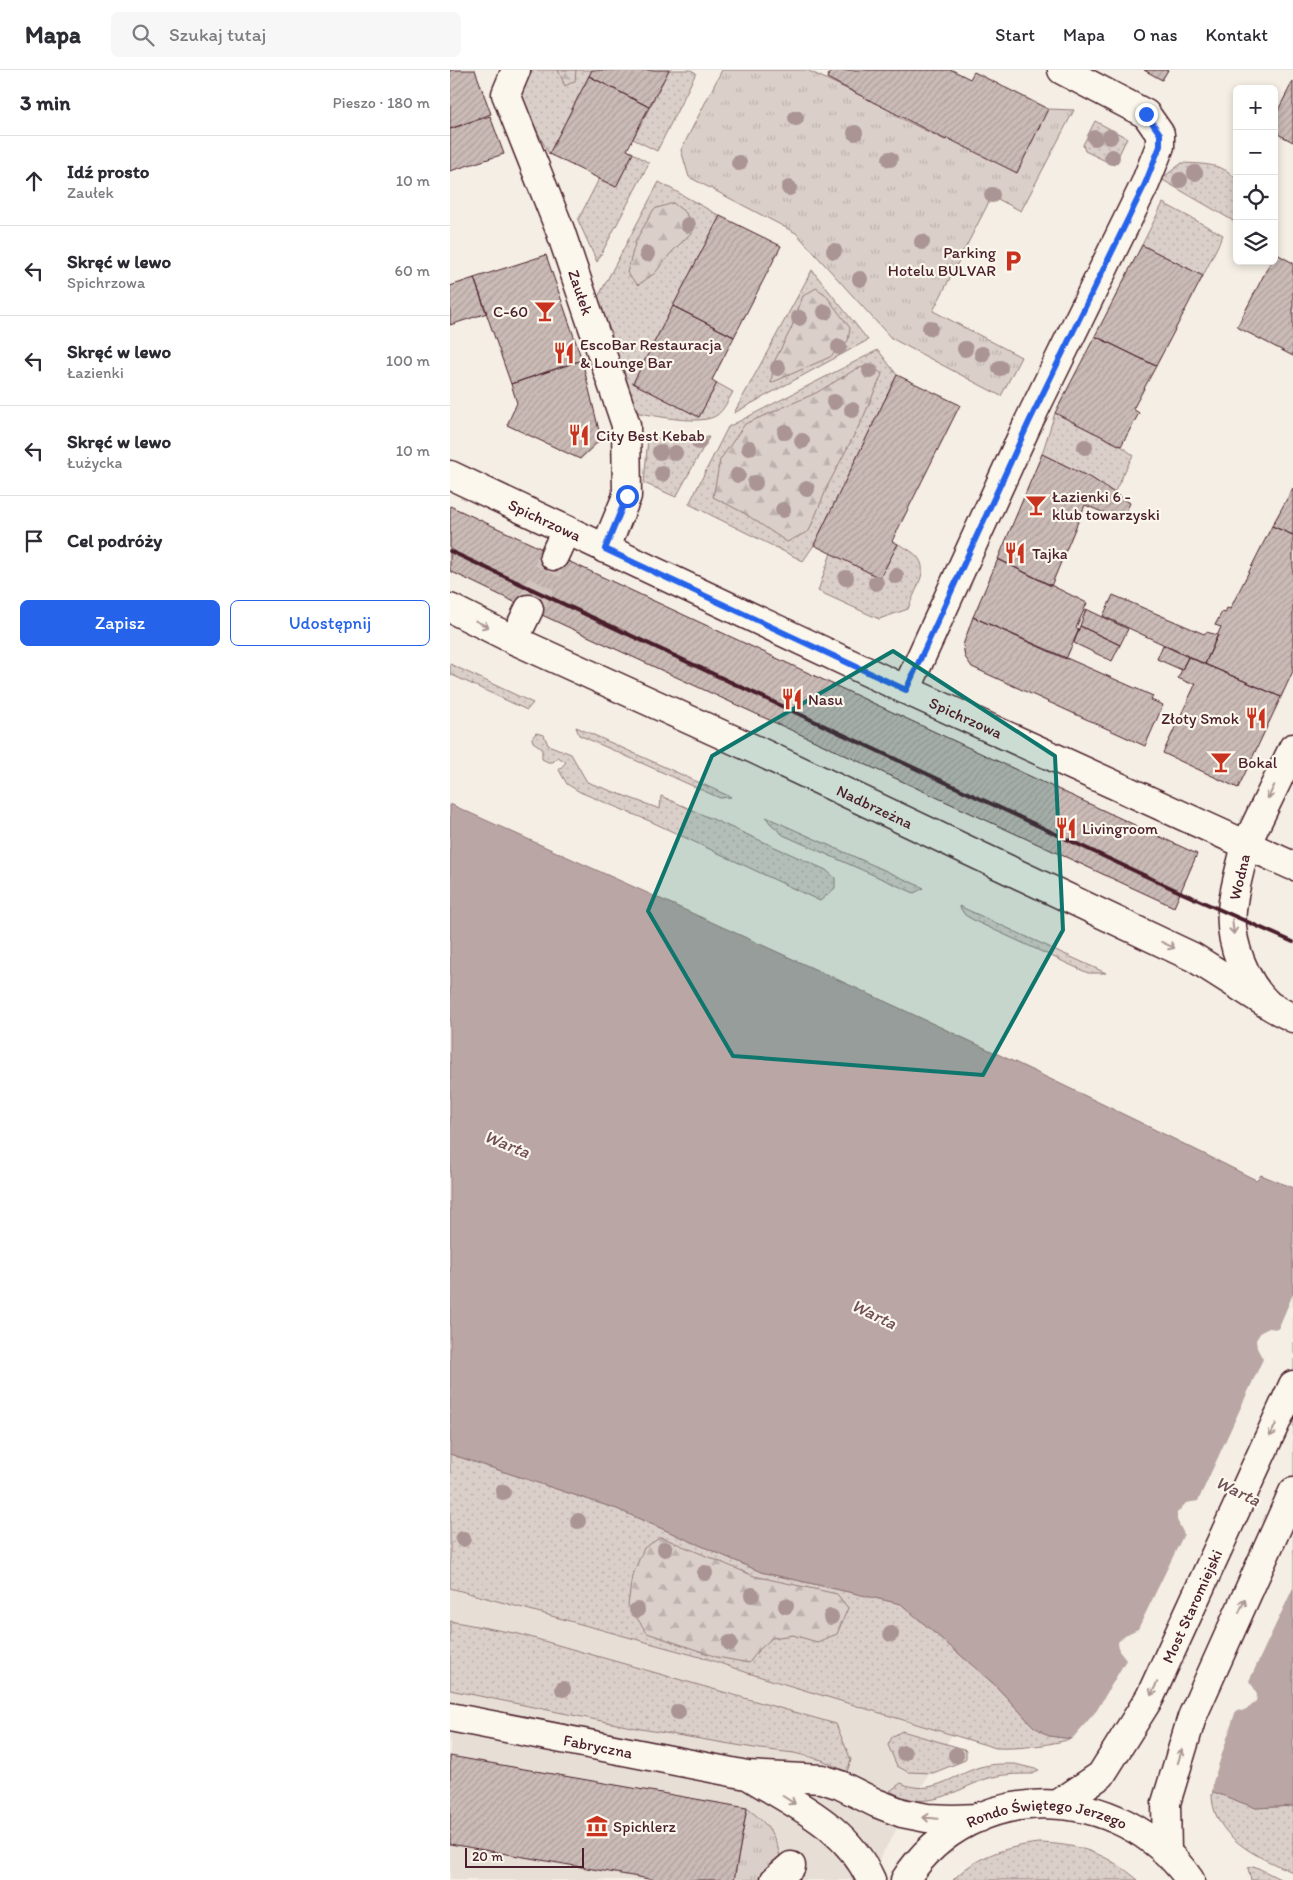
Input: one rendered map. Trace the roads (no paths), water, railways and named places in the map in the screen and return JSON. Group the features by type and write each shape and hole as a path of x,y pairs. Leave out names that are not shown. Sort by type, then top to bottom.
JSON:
{"street":[{"name":"Zaułek","path":"516,70 506,94 560,230 626,425 627,496 605,549"},
{"path":"906,690 1029,422 1145,184 1160,146 1160,134 1146,114 1062,70"},
{"name":"Spichrzowa","path":"450,475 906,690 1293,866"},
{"path":"554,556 566,530"},
{"name":"Nadbrzeżna","path":"450,608 514,640 756,750 1193,957 1281,1012"},
{"path":"514,640 529,609"},
{"name":"Wodna","path":"1281,1012 1256,989 1245,972 1237,953 1232,912 1234,891 1246,845 1293,748"},
{"name":"Most Staromiejski","path":"1058,1804 1100,1775 1150,1697 1293,1385"},
{"path":"1166,1852 1166,1803 1192,1717 1293,1492"},
{"name":"Fabryczna","path":"450,1717 747,1775 822,1779 840,1785 876,1803 902,1813 928,1818 979,1818"},
{"name":"Fabryczna","path":"747,1775 830,1826 850,1846 865,1867 871,1880"},
{"name":"Rondo Świętego Jerzego","path":"905,1880 931,1848 954,1830 1004,1809 1058,1804 1088,1808 1116,1818 1143,1832 1166,1852 1190,1880"}],"water":[{"name":"Warta","path":"450,804 956,1034 1256,1180 1261,1175 1293,1188 1293,1806 1256,1808 1072,1739 1049,1736 1033,1726 994,1684 901,1604 761,1572 617,1509 450,1454"}],"tunnel":[{"path":"529,609 554,556"}],"railway":[{"path":"450,551 1180,892 1293,942"}],"place":[{"name":"Parking Hotelu BULVAR","path":"1013,261"},
{"name":"C-60","path":"545,311"},
{"name":"EscoBar Restauracja & Lounge Bar","path":"564,353"},
{"name":"City Best Kebab","path":"579,435"},
{"name":"Łazienki 6 - klub towarzyski","path":"1036,505"},
{"name":"Tajka","path":"1015,553"},
{"name":"Nasu","path":"792,699"},
{"name":"Złoty Smok","path":"1256,718"},
{"name":"Bokal","path":"1221,762"},
{"name":"Livingroom","path":"1066,828"},
{"name":"Spichlerz","path":"597,1826"}]}
